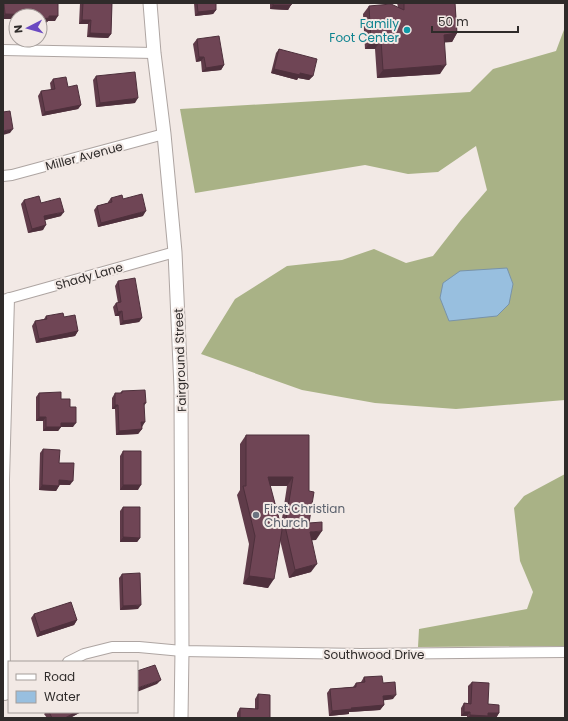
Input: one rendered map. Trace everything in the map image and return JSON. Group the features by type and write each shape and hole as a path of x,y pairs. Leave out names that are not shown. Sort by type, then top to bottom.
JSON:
{"street":[{"name":"Fairground Street","path":"150,3 154,53 176,252 181,388 181,718"},
{"path":"3,50 154,53"},
{"name":"Miller Avenue","path":"3,176 12,175 164,134"},
{"name":"Shady Lane","path":"6,299 176,252"},
{"path":"6,299 4,479 6,694"},
{"name":"Southwood Drive","path":"70,661 84,654 112,647 139,647 182,651 361,654 565,652"}],"green space":[{"path":"565,27 565,400 456,409 375,403 302,390 201,354 235,299 287,266 342,260 374,249 406,263 433,256 487,190 476,146 438,172 408,174 365,165 195,193 180,109 470,92 493,69 556,51"},
{"path":"565,474 565,646 418,647 419,629 527,609 533,592 520,561 514,508 524,496"}],"water":[{"path":"507,268 513,284 509,304 497,316 449,321 440,298 443,283 460,271"}],"building":[{"path":"4,3 58,3 58,16 49,16 49,18 48,8 8,8 8,14 5,14"},
{"path":"83,3 112,3 111,34 90,33 91,20 82,20"},
{"path":"197,3 216,3 216,10 198,12"},
{"path":"273,3 292,3 291,5 273,5"},
{"name":"Family Foot Center","path":"404,3 455,3 457,33 444,35 446,65 383,70 381,40 371,41 369,6 391,4 404,10"},
{"path":"219,36 224,65 206,68 204,57 199,57 197,39"},
{"path":"279,49 317,59 313,76 300,73 300,75 274,69"},
{"path":"135,72 138,98 100,103 96,76"},
{"path":"66,77 68,87 77,85 81,105 45,112 41,91 55,89 53,79"},
{"path":"10,111 13,129 3,131 3,112"},
{"path":"142,194 146,211 101,223 97,206 112,202 111,198 122,195 123,199"},
{"path":"39,196 41,203 60,198 64,212 44,216 46,225 32,229 24,200"},
{"path":"135,278 142,318 123,321 122,311 118,312 116,303 121,302 118,281"},
{"path":"63,313 64,317 75,315 78,331 39,339 35,321 47,319 46,316"},
{"path":"145,390 145,422 141,422 142,429 119,431 118,405 115,405 115,393 122,393 122,391"},
{"path":"61,392 61,399 70,399 70,407 76,407 76,423 61,423 61,427 46,427 46,417 39,417 39,393"},
{"name":"First Christian Church","path":"246,435 309,435 309,491 314,492 309,523 322,522 322,531 310,532 317,564 295,570 285,526 293,477 268,477 282,530 274,579 249,576 255,536 243,486 246,486"},
{"path":"43,449 60,450 59,463 74,463 73,481 59,480 59,486 42,485"},
{"path":"123,451 141,451 141,485 123,485"},
{"path":"123,507 140,507 140,538 123,537"},
{"path":"140,573 141,605 123,606 122,574"},
{"path":"71,602 77,620 40,632 34,614"},
{"path":"155,665 161,680 138,688 138,671"},
{"path":"382,676 383,683 395,682 396,695 383,696 384,705 332,711 330,689 356,687 356,683 365,682 364,677"},
{"path":"472,682 489,683 488,704 499,705 499,713 488,713 488,716 470,715 470,712 464,712 464,703 471,704"},
{"path":"258,694 270,695 270,718 240,718 240,708 258,709"},
{"path":"50,713 74,713 65,718 52,718"}],"place":[{"name":"Family Foot Center","path":"407,30"},
{"name":"First Christian Church","path":"256,515"}]}
